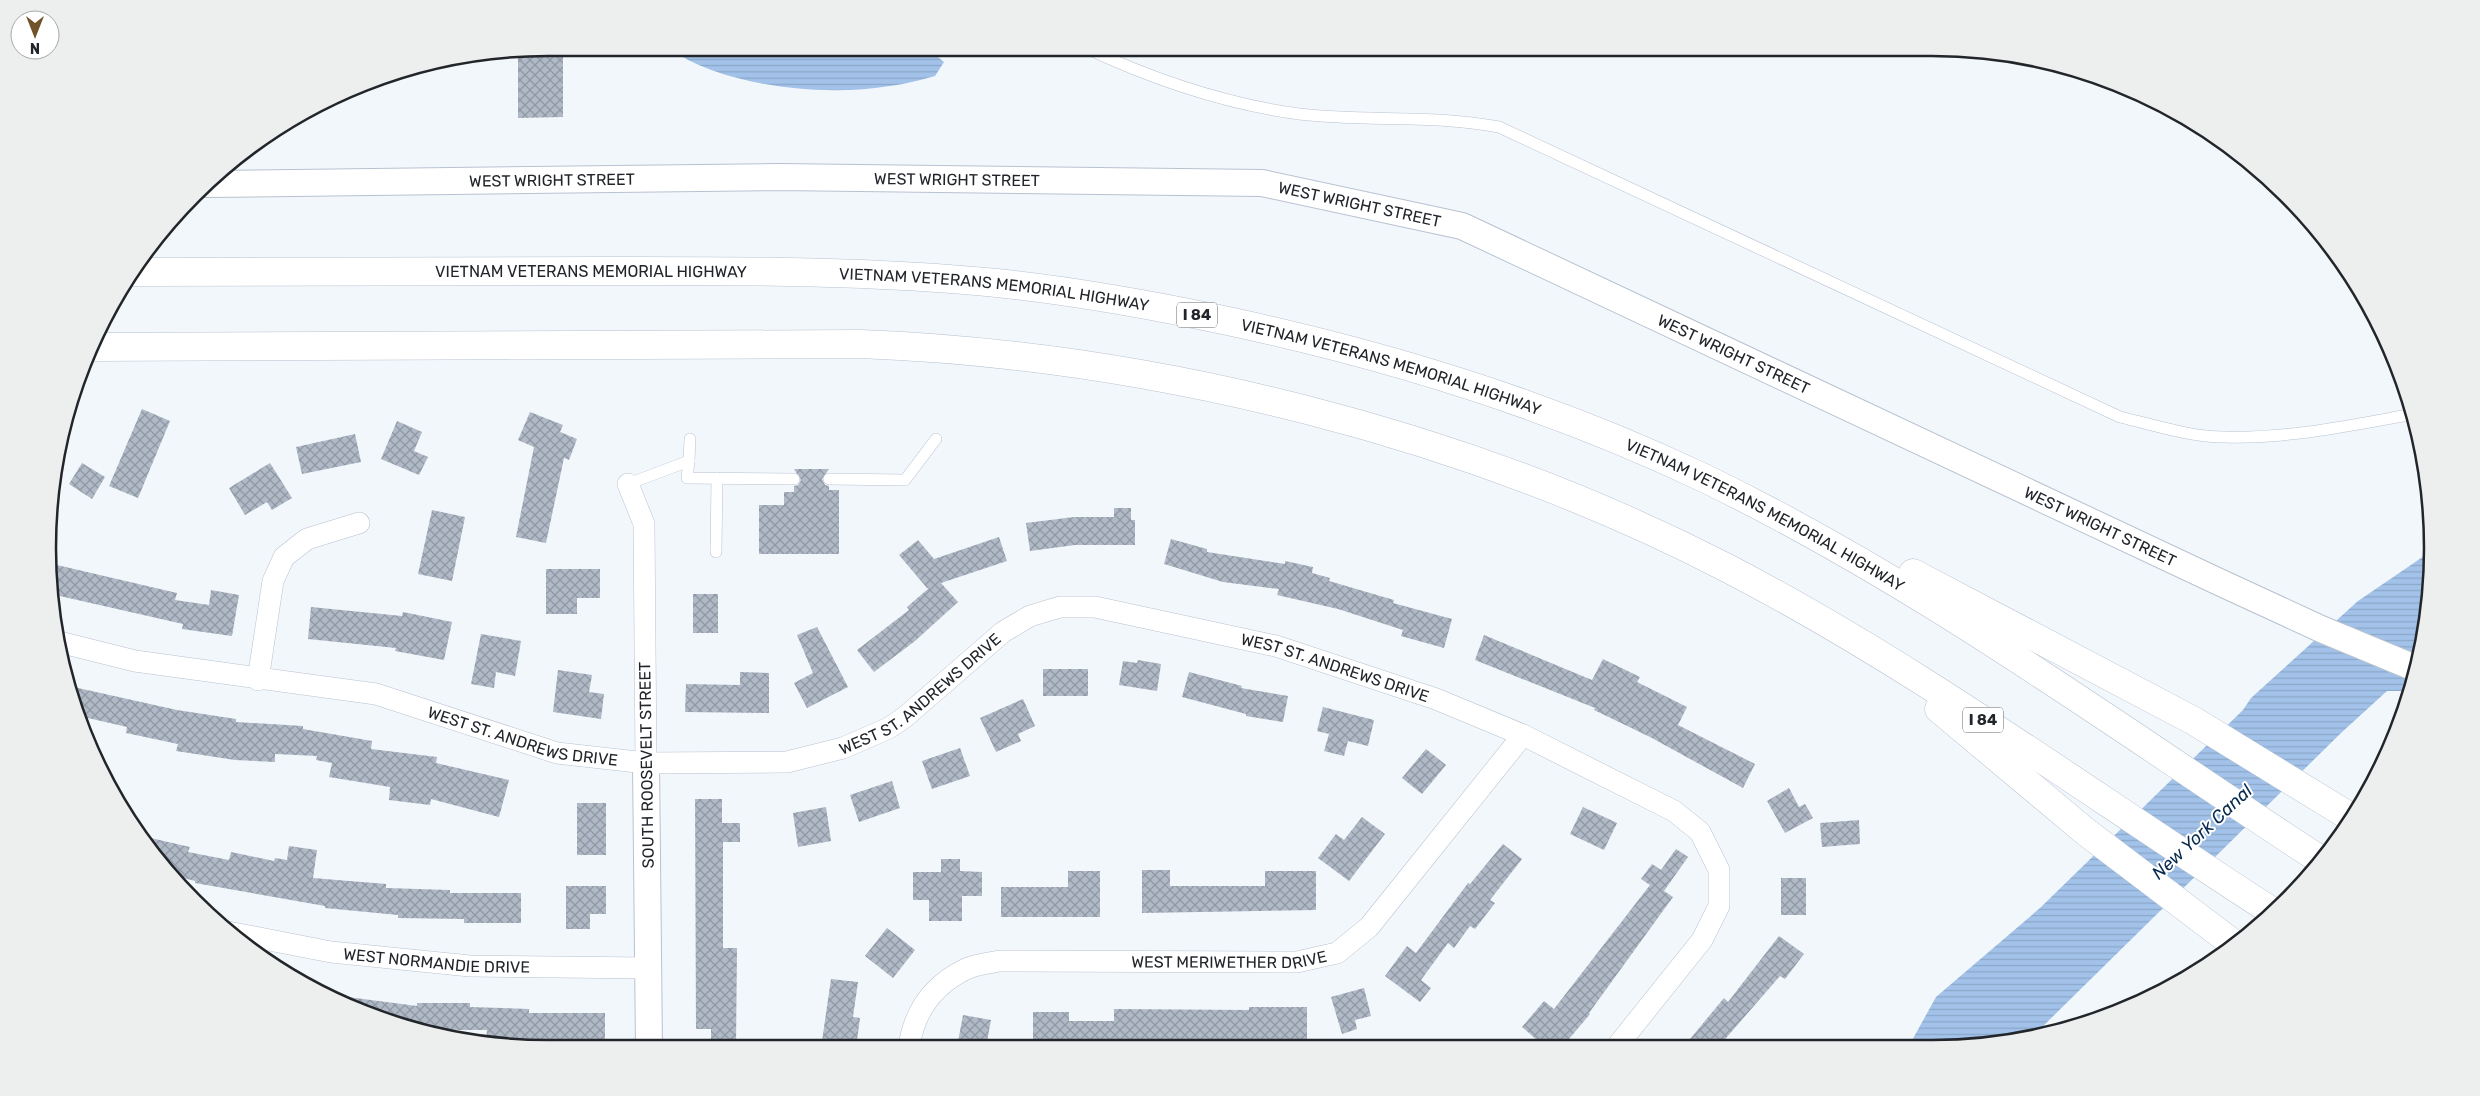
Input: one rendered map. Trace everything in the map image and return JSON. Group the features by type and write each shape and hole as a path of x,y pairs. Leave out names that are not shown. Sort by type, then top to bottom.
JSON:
{"highway":[{"name":"VIETNAM VETERANS MEMORIAL HIGHWAY","path":"141,272 781,271 918,276 1077,293 1174,310 1258,328 1402,364 1543,411 1700,476 1814,535 1916,593 2161,752 2315,856"},
{"name":"I 84","path":"100,347 860,344 930,346 1005,354 1122,371 1287,405 1436,449 1519,477 1631,522 1718,564 1855,639 2267,908"},
{"path":"1700,476 1823,530 1947,589 2194,721 2345,814"},
{"path":"1855,639 2086,832 2228,940"}],"street":[{"name":"WEST WRIGHT STREET","path":"218,184 779,177 1262,183 1462,226 2321,628 2409,666"},
{"name":"SOUTH ROOSEVELT STREET","path":"628,484 644,524 649,1040"},
{"path":"258,680 273,581 284,557 307,539 359,523"},
{"name":"WEST ST. ANDREWS DRIVE","path":"66,644 135,662 258,680 309,684 376,694 557,754 646,762 787,762 843,748 889,728 905,717 1003,632 1030,616 1060,607 1095,607 1276,646 1436,699 1523,735 1674,811 1700,832 1719,870 1719,906 1702,940 1622,1040"},
{"name":"WEST MERIWETHER DRIVE","path":"911,1040 919,1010 939,987 967,968 1000,961 1297,962 1337,953 1369,928 1523,735"},
{"name":"WEST NORMANDIE DRIVE","path":"246,935 331,952 470,966 648,968"}],"lane":[{"path":"1106,56 1164,80 1231,100 1289,112 1470,121 1499,128 2120,417 2178,431 2224,438 2327,430 2405,416"},
{"path":"690,439 687,478 794,479"},
{"path":"829,479 905,480 936,440"},
{"path":"628,484 689,461"},
{"path":"716,552 717,478"}],"water":[{"path":"682,56 937,56 944,62 935,76 901,84 864,89 835,90 775,86 745,80 717,72"},
{"name":"New York Canal","path":"2424,556 2420,612 2402,691 2387,691 2341,733 2042,1027 1996,1036 1912,1040 1936,997 2040,908 2243,710 2251,698 2358,601"}],"building":[{"path":"563,56 563,117 518,118 518,57"},
{"path":"142,409 170,421 138,498 109,486"},
{"path":"530,412 563,425 560,432 577,439 569,460 564,458 546,543 516,537 534,447 518,440"},
{"path":"397,421 422,432 414,451 428,457 419,475 381,459"},
{"path":"355,434 361,462 302,474 296,447"},
{"path":"82,463 105,477 92,499 69,484"},
{"path":"270,463 292,498 272,510 267,502 245,515 229,488"},
{"path":"794,469 829,469 822,479 825,485 829,486 829,490 839,490 839,554 759,554 759,505 784,505 784,492 794,492 794,486 798,485 801,480"},
{"path":"1114,508 1131,508 1131,520 1135,520 1135,545 1075,545 1030,551 1026,523 1074,517 1114,517"},
{"path":"432,510 465,517 452,581 418,574"},
{"path":"999,537 1007,561 941,583 958,602 915,641 874,672 857,650 909,610 907,607 929,588 899,555 918,540 934,559"},
{"path":"1171,539 1207,549 1207,552 1285,564 1285,561 1313,567 1312,573 1330,578 1329,581 1394,600 1393,603 1452,619 1444,648 1401,636 1403,630 1338,609 1277,595 1279,589 1223,582 1164,564"},
{"path":"57,565 177,593 175,600 209,605 211,590 239,595 232,636 182,629 183,624 58,596"},
{"path":"546,569 600,569 600,598 577,598 577,614 546,614"},
{"path":"693,594 718,594 718,633 693,633"},
{"path":"311,607 402,616 403,612 452,622 444,660 395,651 396,648 308,639"},
{"path":"817,627 848,687 807,708 794,683 813,673 797,635"},
{"path":"481,634 521,641 515,676 496,672 494,688 471,684"},
{"path":"1484,635 1592,680 1603,659 1640,677 1637,682 1687,707 1678,725 1755,764 1743,788 1650,737 1594,710 1595,708 1475,660"},
{"path":"1138,660 1161,664 1157,691 1119,685 1123,661 1137,663"},
{"path":"1043,669 1088,669 1088,696 1043,696"},
{"path":"558,670 592,675 589,692 604,694 601,719 553,712"},
{"path":"740,672 769,673 769,713 685,712 686,684 740,685"},
{"path":"1189,672 1242,686 1241,688 1288,696 1283,722 1246,716 1246,714 1182,697"},
{"path":"77,688 177,710 236,719 236,722 303,726 303,729 372,741 371,749 437,757 436,763 509,780 499,817 431,799 430,805 389,800 390,787 329,777 332,763 316,760 317,756 275,754 275,762 235,760 176,751 178,744 126,733 127,727 88,718 88,720"},
{"path":"1023,699 1035,726 1018,734 1021,741 996,752 980,718"},
{"path":"1323,707 1374,720 1368,746 1348,741 1344,756 1324,751 1329,734 1317,731"},
{"path":"960,748 970,776 932,789 922,761"},
{"path":"1426,749 1446,765 1422,794 1402,778"},
{"path":"892,781 900,808 859,822 850,795"},
{"path":"1789,788 1799,807 1805,804 1813,818 1785,833 1767,801"},
{"path":"695,799 722,799 722,823 740,823 740,842 723,842 723,948 737,948 736,1040 711,1040 711,1029 696,1029"},
{"path":"577,803 606,803 606,855 577,855"},
{"path":"826,807 831,841 798,847 793,813"},
{"path":"1583,807 1617,823 1604,850 1570,834"},
{"path":"1362,817 1385,834 1349,881 1318,858 1336,834 1344,840"},
{"path":"1859,820 1860,844 1822,847 1820,823"},
{"path":"152,838 190,847 188,852 229,860 231,852 274,861 275,858 287,860 289,846 317,850 313,878 386,884 386,888 450,890 450,893 521,893 521,923 464,923 464,919 398,918 398,915 325,908 325,906 195,883 195,881 183,878"},
{"path":"1503,844 1522,859 1490,900 1495,903 1475,929 1470,926 1454,948 1448,943 1421,980 1431,988 1420,1002 1385,976 1407,946 1416,953 1468,883 1470,884"},
{"path":"1676,849 1688,857 1664,891 1673,897 1590,1014 1568,1040 1537,1040 1522,1027 1544,1001 1554,1009 1650,885 1641,879 1652,864 1661,870"},
{"path":"941,859 960,859 960,871 982,872 982,896 962,896 962,921 929,921 929,900 913,900 913,872 941,872"},
{"path":"1142,870 1170,870 1170,886 1265,886 1265,871 1316,871 1316,910 1142,913"},
{"path":"1068,871 1100,871 1100,917 1001,917 1001,887 1068,887"},
{"path":"1781,878 1806,878 1806,915 1781,915"},
{"path":"566,886 606,886 606,914 590,914 590,929 566,929"},
{"path":"887,928 915,950 893,978 865,956"},
{"path":"1779,936 1804,954 1785,979 1780,976 1724,1040 1689,1040 1724,998 1728,1002"},
{"path":"831,979 858,982 853,1017 860,1018 857,1040 822,1040"},
{"path":"1364,988 1371,1016 1355,1020 1357,1029 1342,1034 1331,997"},
{"path":"349,997 417,1006 417,1003 470,1003 470,1007 529,1009 529,1013 605,1013 605,1040 516,1039 486,1036 487,1030 452,1030 421,1023 390,1014"},
{"path":"1249,1007 1307,1007 1307,1039 1033,1040 1033,1012 1069,1012 1069,1021 1114,1021 1114,1009 1249,1010"},
{"path":"963,1015 991,1020 987,1040 958,1040"}]}
